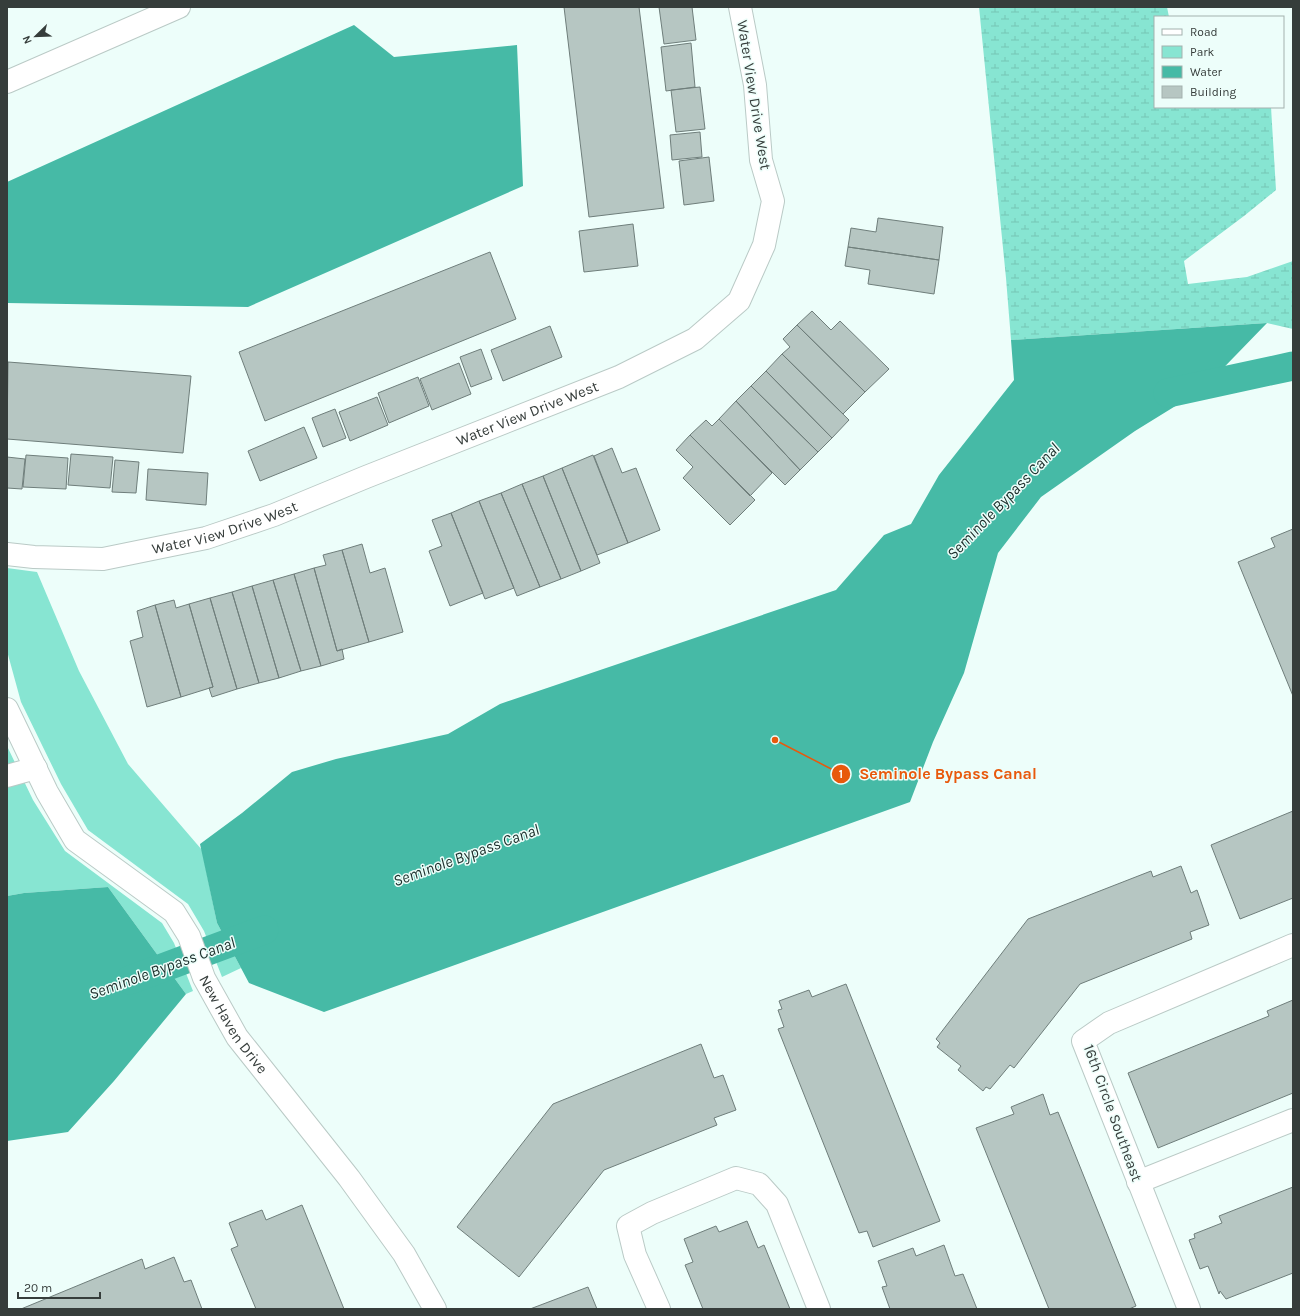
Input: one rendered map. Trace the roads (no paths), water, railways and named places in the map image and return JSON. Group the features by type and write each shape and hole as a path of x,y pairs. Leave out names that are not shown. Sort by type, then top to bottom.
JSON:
{"street":[{"path":"7,82 179,7"},
{"name":"Water View Drive West","path":"7,554 34,557 103,559 206,538 274,515 619,377 695,339 740,301 764,245 773,201 761,160 754,85 740,7"},
{"name":"New Haven Drive","path":"7,710 47,792 75,840 174,912 189,936 204,978 237,1037 350,1178 404,1254 435,1309"},
{"path":"7,776 36,768"},
{"name":"16th Circle Southeast","path":"1189,1309 1084,1041 1109,1023 1293,945"},
{"path":"1138,1182 1293,1120"},
{"path":"659,1309 635,1255 628,1226 652,1213 736,1178 759,1184 777,1204 819,1309"}],"water":[{"path":"354,25 394,57 517,45 523,186 248,307 7,303 7,182"},
{"path":"1267,323 1203,389 1135,431 1041,497 998,553 964,673 933,742 910,802 324,1012 249,983 217,923 200,844 242,813 292,772 336,759 448,734 500,704 836,590 884,535 911,524 939,475 1014,380 1011,340"},
{"path":"108,887 186,994 114,1081 68,1132 7,1141 7,896 24,893"}],"waterway":[{"name":"Seminole Bypass Canal","path":"1168,393 1293,366"},
{"name":"Seminole Bypass Canal","path":"130,980 264,930"}],"place":[{"name":"Seminole Bypass Canal","path":"775,740"}]}
